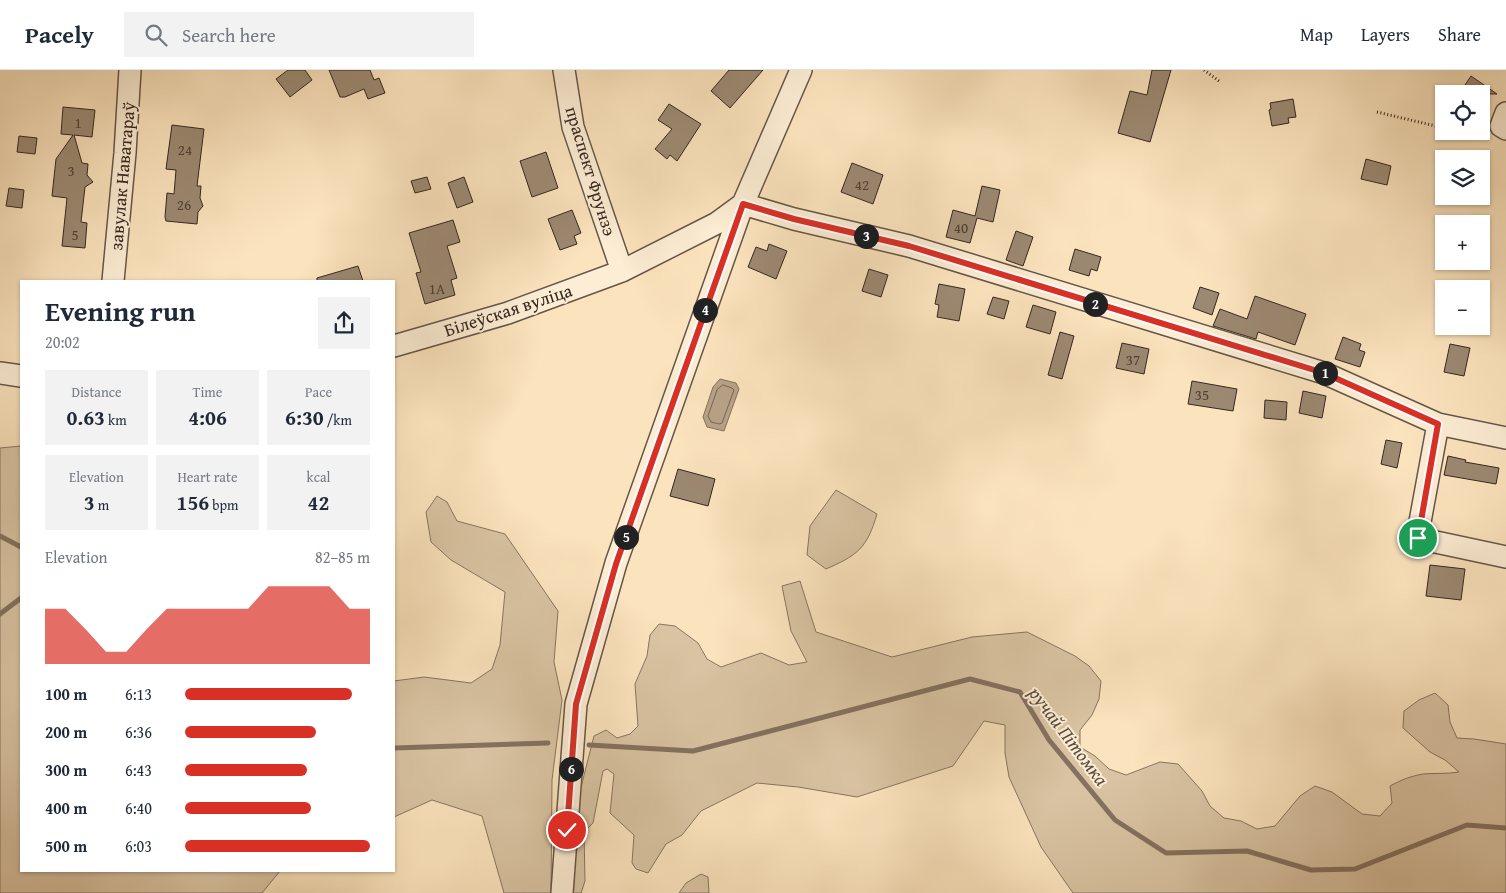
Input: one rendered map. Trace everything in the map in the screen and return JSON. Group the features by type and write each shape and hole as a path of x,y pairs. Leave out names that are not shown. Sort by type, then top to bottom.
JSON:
{"street":[{"name":"завулак Наватараў","path":"113,280 125,153 130,70"},
{"name":"праспект Фрунзэ","path":"564,70 573,127 622,271"},
{"path":"562,893 576,704 616,564 743,204 800,70"},
{"name":"Білеўская вуліца","path":"395,346 508,313 622,271 717,223 743,204"},
{"path":"743,204 794,219 909,246 1324,373 1438,424 1506,438"},
{"path":"0,373 20,376"},
{"path":"1438,424 1418,538 1506,557"}],"path":[{"path":"1204,70 1219,81"},
{"path":"1377,112 1435,126"}],"shaded area":[{"path":"20,446 20,872 279,872 262,893 0,893 0,448"},
{"path":"836,490 877,514 869,535 860,549 846,559 826,569 807,555 810,526"},
{"path":"437,496 447,502 457,521 505,534 558,611 554,662 562,700 552,780 551,893 504,893 482,816 432,800 395,817 395,681 424,677 471,683 492,669 500,645 505,592 451,560 431,542 426,512"},
{"path":"800,581 816,632 892,657 972,637 1027,632 1075,656 1089,666 1101,681 1099,699 1092,715 1080,730 1080,747 1095,756 1109,769 1126,775 1160,762 1178,764 1202,791 1210,806 1224,818 1241,821 1257,829 1275,826 1300,796 1315,786 1332,792 1362,814 1380,816 1392,803 1390,786 1406,778 1423,774 1459,772 1445,760 1430,752 1403,728 1404,711 1419,700 1435,693 1448,705 1450,722 1457,738 1506,744 1506,893 1073,893 1041,847 1009,777 1005,753 1005,725 984,721 953,766 857,797 798,787 757,783 701,811 682,835 666,844 648,873 636,869 632,863 634,835 610,813 614,774 607,769 603,771 593,823 584,832 585,881 581,893 573,893 570,885 578,799 594,736 606,730 617,738 630,734 638,726 635,684 647,656 650,635 659,624 675,626 698,643 707,659 721,667 761,653 789,665 807,662 791,631 782,586"},
{"path":"701,874 708,877 709,893 679,893 686,883"}],"water":[{"path":"720,379 736,383 739,389 724,431 707,427 703,417 713,387"}],"building":[{"path":"288,70 305,70 312,80 290,97 276,79"},
{"path":"329,70 370,70 374,80 379,78 385,93 368,99 364,89 345,97 340,97"},
{"path":"729,70 763,70 730,108 711,91"},
{"path":"1152,70 1171,70 1150,142 1118,133 1130,91 1147,95"},
{"path":"1471,76 1484,85 1465,85"},
{"path":"1490,89 1497,94 1490,94"},
{"path":"1293,99 1296,117 1288,118 1289,123 1272,126 1269,110 1271,109 1270,103"},
{"path":"669,104 701,124 677,161 670,155 667,159 655,149 672,129 658,120"},
{"path":"63,107 95,110 92,137 74,135 82,163 88,164 87,175 93,182 85,187 81,222 87,223 85,248 62,246 67,198 52,196 56,159 73,135 61,134"},
{"path":"172,125 204,129 197,186 201,186 200,198 203,206 198,212 197,224 166,221 167,193 174,194 176,170 166,169"},
{"path":"19,136 37,138 35,154 17,152"},
{"path":"546,152 558,188 532,197 520,161"},
{"path":"1366,159 1391,166 1387,185 1361,179"},
{"path":"852,163 883,175 873,204 841,192"},
{"path":"427,177 431,189 415,193 411,181"},
{"path":"464,177 473,202 457,208 448,183"},
{"path":"982,186 1000,190 993,222 977,218 970,243 946,237 953,210 975,216"},
{"path":"9,188 24,190 22,208 6,206"},
{"path":"572,210 581,233 574,236 577,244 560,250 548,219"},
{"path":"453,220 460,242 447,246 457,278 451,280 455,295 425,304 416,273 421,272 409,233"},
{"path":"1016,231 1033,237 1023,266 1006,260"},
{"path":"769,244 787,251 776,279 748,267 756,247 767,251"},
{"path":"1075,249 1101,257 1097,271 1091,269 1089,276 1069,270"},
{"path":"358,266 363,280 317,280 317,278"},
{"path":"869,269 888,275 881,297 862,291"},
{"path":"939,284 965,289 959,321 937,317 939,305 935,304"},
{"path":"1200,287 1219,293 1212,315 1193,308"},
{"path":"1255,296 1306,314 1295,345 1258,332 1256,339 1213,326 1220,309 1247,319"},
{"path":"993,297 1009,301 1004,319 987,314"},
{"path":"1033,305 1056,312 1050,334 1026,327"},
{"path":"1060,332 1074,336 1062,379 1048,375"},
{"path":"1343,337 1361,344 1359,350 1365,352 1360,367 1335,359"},
{"path":"1122,343 1149,349 1144,374 1116,368"},
{"path":"1450,344 1470,348 1464,376 1444,372"},
{"path":"1192,381 1237,389 1233,411 1188,404"},
{"path":"1303,391 1326,396 1322,418 1299,413"},
{"path":"1265,400 1287,402 1286,420 1264,418"},
{"path":"1386,440 1402,443 1397,468 1381,464"},
{"path":"1448,456 1466,460 1465,462 1499,468 1496,484 1444,475"},
{"path":"678,469 715,479 708,506 670,496"},
{"path":"1430,565 1465,569 1461,600 1426,596"}],"waterway":[{"path":"0,536 20,546"},
{"name":"ручай Пітомка","path":"0,614 20,599"},
{"name":"ручай Пітомка","path":"589,745 693,751 970,679 1020,692 1049,740 1115,820 1166,853 1247,851 1311,870 1355,869 1467,825 1506,828"},
{"name":"ручай Пітомка","path":"395,748 548,743"}],"route":[{"path":"567,830 576,704 616,564 743,204 794,219 909,246 1324,373 1438,424 1418,538"}]}
